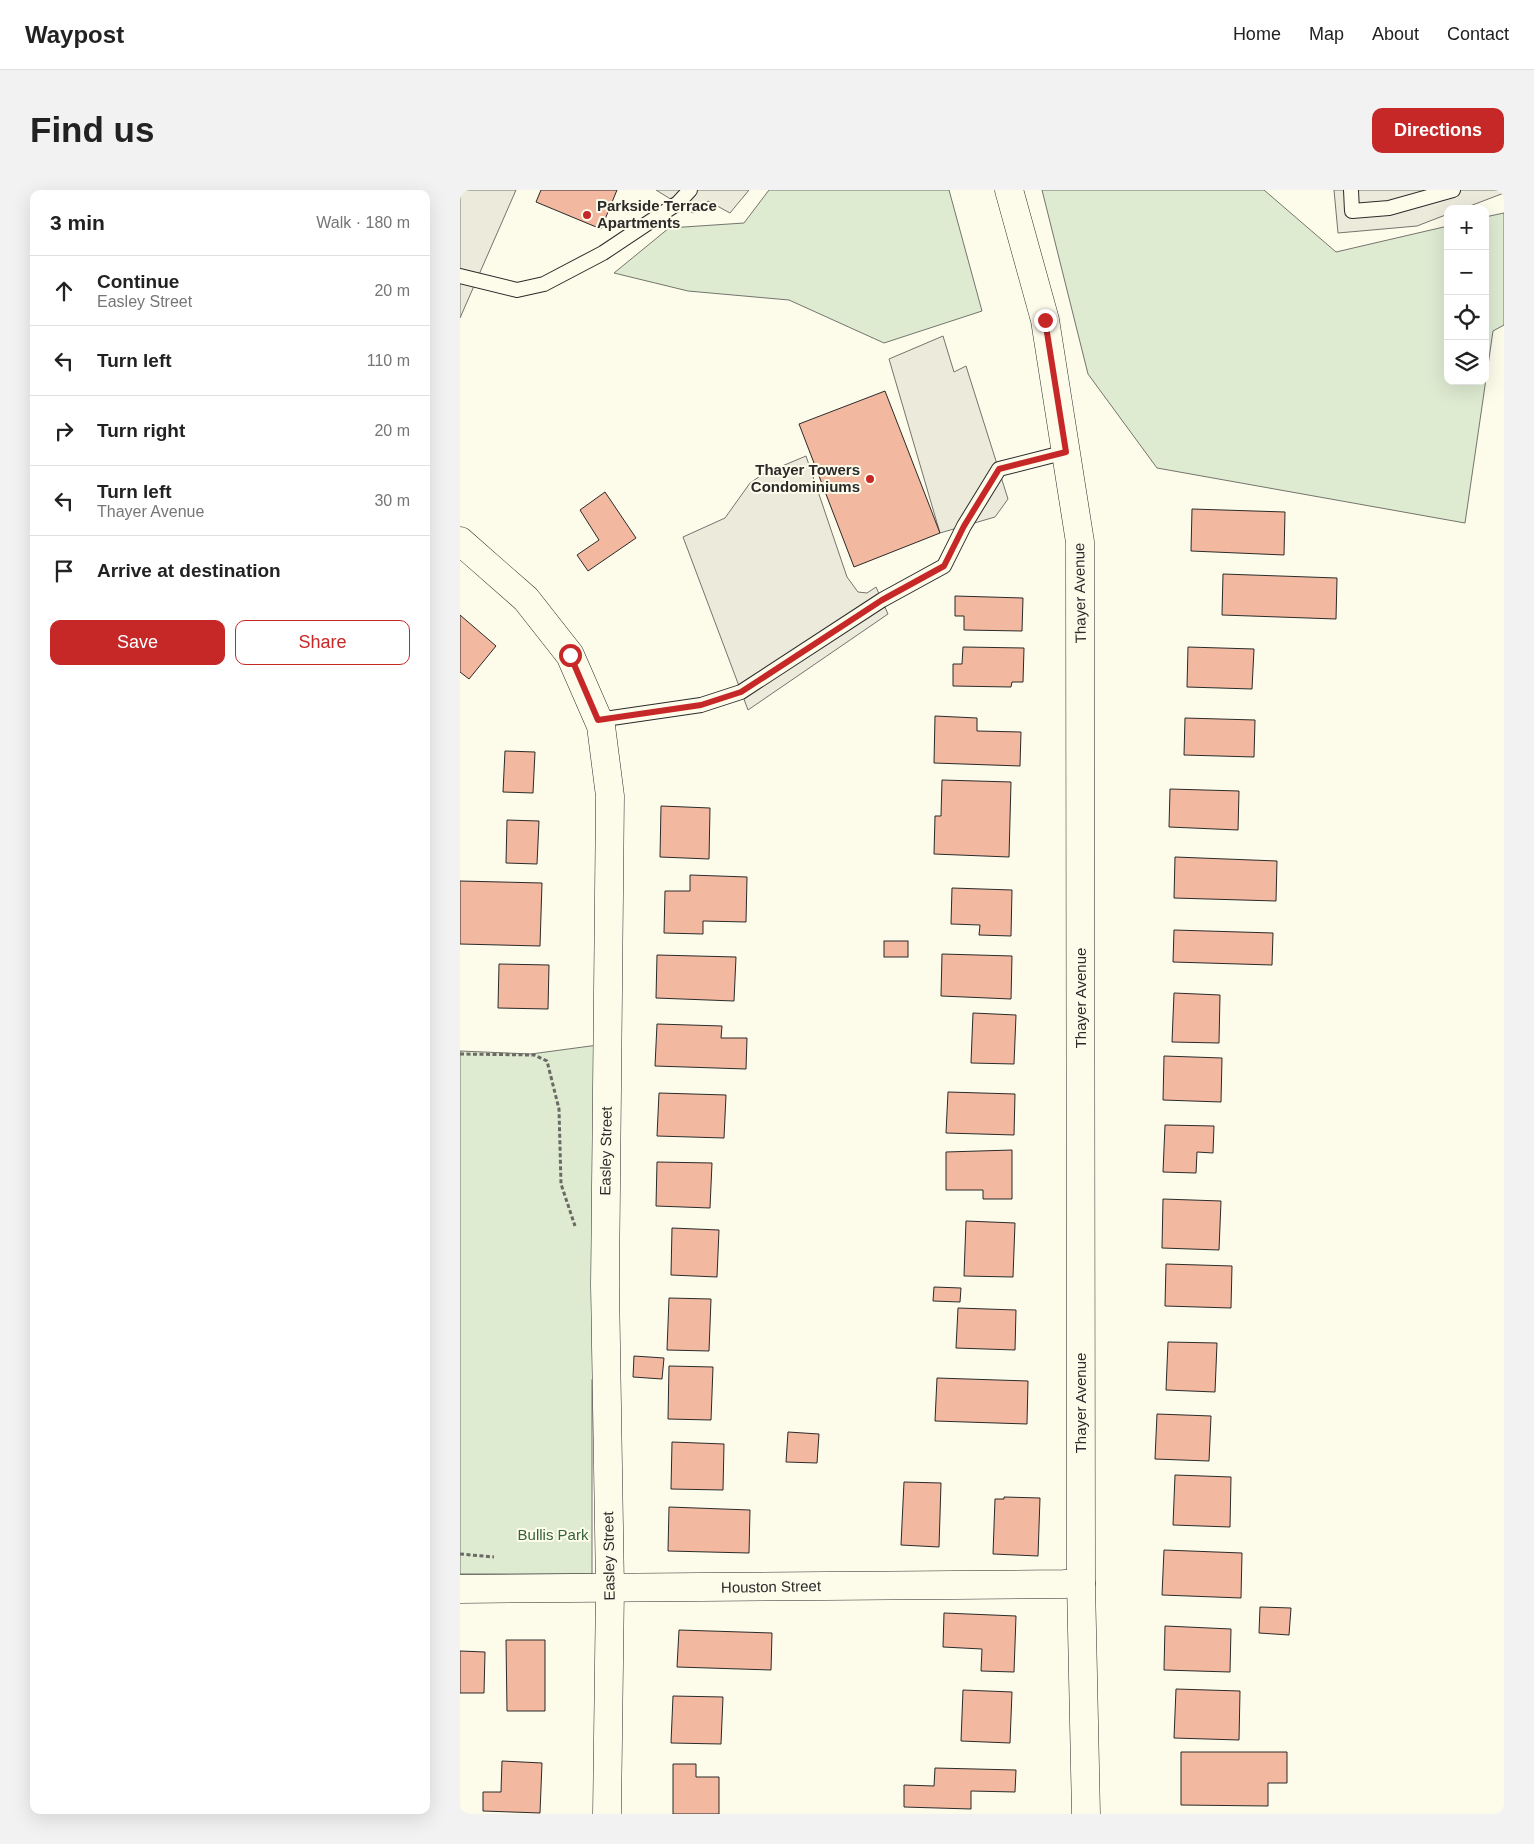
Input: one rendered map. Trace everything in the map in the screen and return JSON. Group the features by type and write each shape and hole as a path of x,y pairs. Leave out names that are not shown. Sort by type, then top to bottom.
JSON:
{"street":[{"name":"Thayer Avenue","path":"1009,190 1045,320 1080,542 1081,1582 1086,1814"},
{"name":"Easley Street","path":"460,541 526,599 570,655 601,726 610,796 605,1285 610,1588 607,1814"},
{"name":"Houston Street","path":"460,1589 1064,1584 1081,1582"}],"lane":[{"path":"460,276 517,290 544,284 603,253 678,203 690,190"},
{"path":"1351,190 1352,211 1389,208 1453,190"},
{"path":"598,720 701,705 741,692 882,600 944,566 964,526 999,469 1066,452"}],"path":[{"path":"460,1054 534,1055 547,1061 559,1110 561,1184 576,1230"},
{"path":"460,1554 498,1557"}],"green space":[{"path":"769,190 949,190 982,311 884,343 789,300 688,291 614,273 669,228 744,223"},
{"path":"1042,190 1264,190 1336,252 1444,227 1444,385 1485,385 1465,523 1157,468 1088,374"},
{"path":"1504,213 1504,325 1493,331 1489,358 1489,216"},
{"name":"Bullis Park","path":"598,1045 599,1360 592,1380 592,1574 460,1574 460,1051 531,1054"}],"shaded area":[{"path":"460,190 516,190 460,318"},
{"path":"656,190 749,190 730,213 708,201 693,213"},
{"path":"1334,190 1504,190 1504,193 1472,205 1444,205 1444,216 1417,226 1338,233"},
{"path":"943,336 954,372 966,366 1008,499 995,517 940,533 889,359"},
{"path":"806,456 847,577 858,592 867,593 876,587 888,614 748,710 683,537 725,518 750,483 763,474"}],"building":[{"name":"Parkside Terrace Apartments","path":"541,190 617,190 601,229 536,202"},
{"name":"Thayer Towers Condominiums","path":"885,391 940,533 854,567 799,424"},
{"path":"605,492 636,538 588,571 577,555 599,540 580,510"},
{"path":"1192,509 1285,512 1284,555 1191,551"},
{"path":"1223,574 1337,578 1336,619 1222,615"},
{"path":"955,596 1023,598 1022,631 964,630 964,616 955,616"},
{"path":"460,615 496,646 469,679 460,672"},
{"path":"963,647 1024,648 1023,682 1012,682 1011,687 953,686 953,664 962,664"},
{"path":"1188,647 1254,649 1252,689 1187,687"},
{"path":"935,716 977,718 977,731 1021,732 1020,766 934,763"},
{"path":"1185,718 1255,720 1254,757 1184,755"},
{"path":"505,751 535,752 533,793 503,792"},
{"path":"942,780 1011,782 1009,857 934,854 935,816 941,816"},
{"path":"1170,789 1239,791 1238,830 1169,827"},
{"path":"661,806 710,808 709,859 660,857"},
{"path":"507,820 539,821 537,864 506,863"},
{"path":"1175,857 1277,861 1276,901 1174,898"},
{"path":"690,875 747,877 746,922 703,921 703,934 664,933 665,891 690,891"},
{"path":"460,881 542,883 540,946 460,944"},
{"path":"952,888 1012,890 1011,936 979,935 980,925 951,924"},
{"path":"1174,930 1273,933 1272,965 1173,962"},
{"path":"884,941 908,941 908,957 884,957"},
{"path":"942,954 1012,956 1011,999 941,996"},
{"path":"657,955 736,957 734,1001 656,998"},
{"path":"499,964 549,965 548,1009 498,1008"},
{"path":"1174,993 1220,995 1219,1043 1172,1042"},
{"path":"973,1013 1016,1015 1014,1064 971,1063"},
{"path":"657,1024 722,1026 721,1038 747,1038 746,1069 655,1066"},
{"path":"1164,1056 1222,1058 1221,1102 1163,1100"},
{"path":"948,1092 1015,1094 1014,1135 946,1133"},
{"path":"659,1093 726,1095 724,1138 657,1136"},
{"path":"1165,1125 1214,1126 1213,1153 1197,1152 1196,1173 1163,1172"},
{"path":"1012,1150 1012,1199 983,1199 983,1190 946,1190 946,1152"},
{"path":"657,1162 712,1163 710,1208 656,1206"},
{"path":"1163,1199 1221,1201 1219,1250 1162,1248"},
{"path":"966,1221 1015,1223 1013,1277 964,1276"},
{"path":"672,1228 719,1230 717,1277 671,1275"},
{"path":"1166,1264 1232,1266 1231,1308 1165,1306"},
{"path":"934,1287 961,1288 960,1302 933,1301"},
{"path":"669,1298 711,1299 709,1351 667,1350"},
{"path":"958,1308 1016,1310 1015,1350 956,1348"},
{"path":"1168,1342 1217,1343 1215,1392 1166,1390"},
{"path":"634,1356 664,1358 662,1379 633,1377"},
{"path":"669,1366 713,1367 711,1420 668,1419"},
{"path":"937,1378 1028,1381 1027,1424 935,1421"},
{"path":"1157,1414 1211,1416 1209,1461 1155,1459"},
{"path":"788,1432 819,1434 817,1463 786,1462"},
{"path":"672,1442 724,1444 723,1490 671,1489"},
{"path":"1175,1475 1231,1477 1230,1527 1173,1525"},
{"path":"904,1482 941,1483 939,1547 901,1545"},
{"path":"1004,1497 1040,1498 1038,1556 993,1554 995,1499 1004,1499"},
{"path":"669,1507 750,1510 749,1553 668,1551"},
{"path":"1164,1550 1242,1553 1241,1598 1162,1595"},
{"path":"1260,1607 1291,1608 1289,1635 1259,1633"},
{"path":"944,1613 1016,1616 1014,1672 981,1671 982,1649 943,1647"},
{"path":"1165,1626 1231,1629 1230,1672 1164,1670"},
{"path":"679,1630 772,1633 771,1670 677,1667"},
{"path":"506,1640 545,1640 545,1711 507,1711"},
{"path":"460,1651 485,1652 484,1693 460,1693"},
{"path":"1176,1689 1240,1691 1239,1740 1174,1738"},
{"path":"963,1690 1012,1692 1010,1743 961,1741"},
{"path":"673,1696 723,1697 721,1744 671,1743"},
{"path":"1181,1752 1287,1752 1287,1783 1268,1783 1268,1806 1181,1805"},
{"path":"502,1761 542,1763 540,1813 483,1811 483,1792 501,1792"},
{"path":"673,1764 696,1764 696,1777 719,1777 719,1814 673,1814"},
{"path":"935,1768 1016,1770 1015,1792 971,1791 971,1809 904,1807 904,1785 934,1786"}],"place":[{"name":"Parkside Terrace Apartments","path":"587,215"},
{"name":"Thayer Towers Condominiums","path":"870,479"}],"route":[{"path":"570,655 598,720 701,705 741,692 882,600 944,566 964,526 999,469 1066,452 1045,320"}]}
